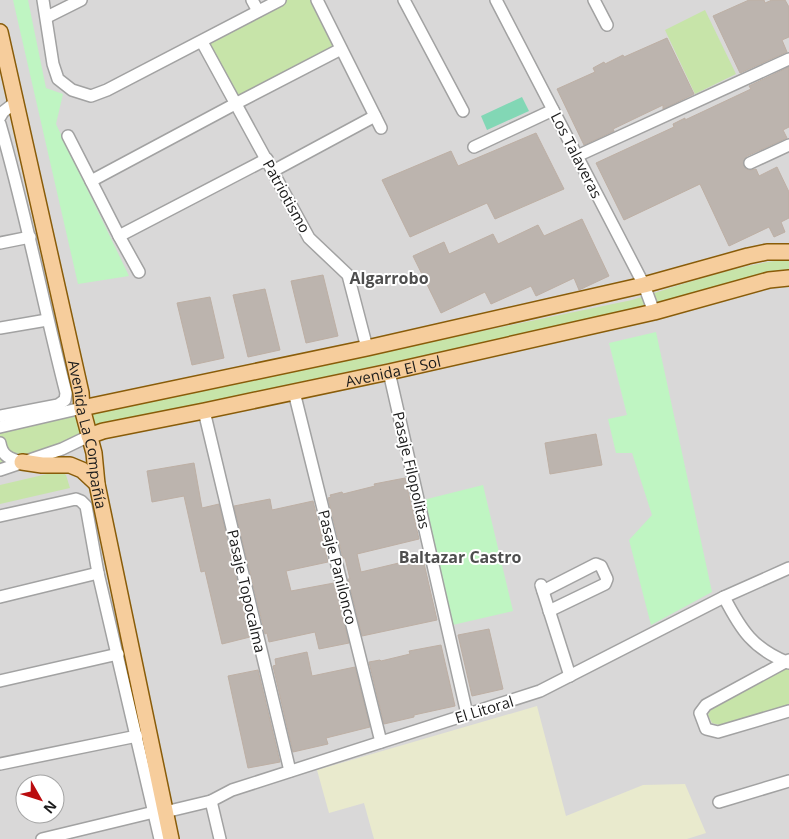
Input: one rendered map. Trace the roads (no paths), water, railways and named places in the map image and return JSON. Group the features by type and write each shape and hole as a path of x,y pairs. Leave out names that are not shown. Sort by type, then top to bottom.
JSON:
{"main road":[{"name":"Avenida La Compañía","path":"0,32 81,393 82,408 94,453 97,484 160,812 171,839"},
{"name":"Avenida El Sol","path":"82,408 367,348 644,285 766,252 789,252"},
{"name":"Avenida El Sol","path":"89,436 103,430 389,372 654,312 769,280 789,278"},
{"path":"22,462 42,465 70,465 82,470 97,484"}],"street":[{"path":"43,0 53,64 58,79 72,90 91,96 108,90 280,0"},
{"path":"47,17 81,0"},
{"path":"252,0 258,11"},
{"path":"317,0 381,128"},
{"path":"404,0 463,111"},
{"name":"Los Talaveras","path":"496,0 644,285 654,312"},
{"path":"594,0 607,24"},
{"name":"Patriotismo","path":"202,42 309,238 348,275 367,348"},
{"path":"91,181 341,49"},
{"path":"577,156 789,58"},
{"path":"0,117 16,100"},
{"path":"474,147 553,110"},
{"path":"273,171 375,116"},
{"path":"0,124 4,156 30,237 47,320 66,393 65,400 58,405 0,416"},
{"path":"68,136 139,272"},
{"path":"750,163 789,145"},
{"path":"4,156 28,150"},
{"path":"119,236 267,159"},
{"path":"0,243 30,237"},
{"path":"0,328 47,320"},
{"name":"Pasaje Filopolitas","path":"389,372 467,714"},
{"name":"Pasaje Panilonco","path":"294,392 381,742"},
{"name":"Avenida El Sol","path":"4,426 82,408"},
{"name":"Pasaje Topocalma","path":"204,411 290,771"},
{"path":"0,435 4,426"},
{"name":"Avenida El Sol","path":"0,470 62,449 89,436"},
{"path":"0,443 2,451 6,456 22,462"},
{"path":"0,516 76,499 86,506 98,573 137,736 160,812 160,839"},
{"path":"549,610 605,584 607,580 601,566 596,564 541,587 570,676"},
{"name":"El Litoral","path":"42,839 211,801 232,790 540,691 724,597 789,568"},
{"path":"0,597 98,573"},
{"path":"724,597 738,624 756,644 770,655 788,662"},
{"path":"0,681 118,654"},
{"path":"788,662 706,705 700,713 706,729 718,732 789,711"},
{"path":"0,764 137,736"},
{"path":"719,802 789,781"},
{"path":"211,801 220,839"}],"district":[{"name":"Algarrobo","path":"389,278"},
{"name":"Baltazar Castro","path":"460,557"}]}
